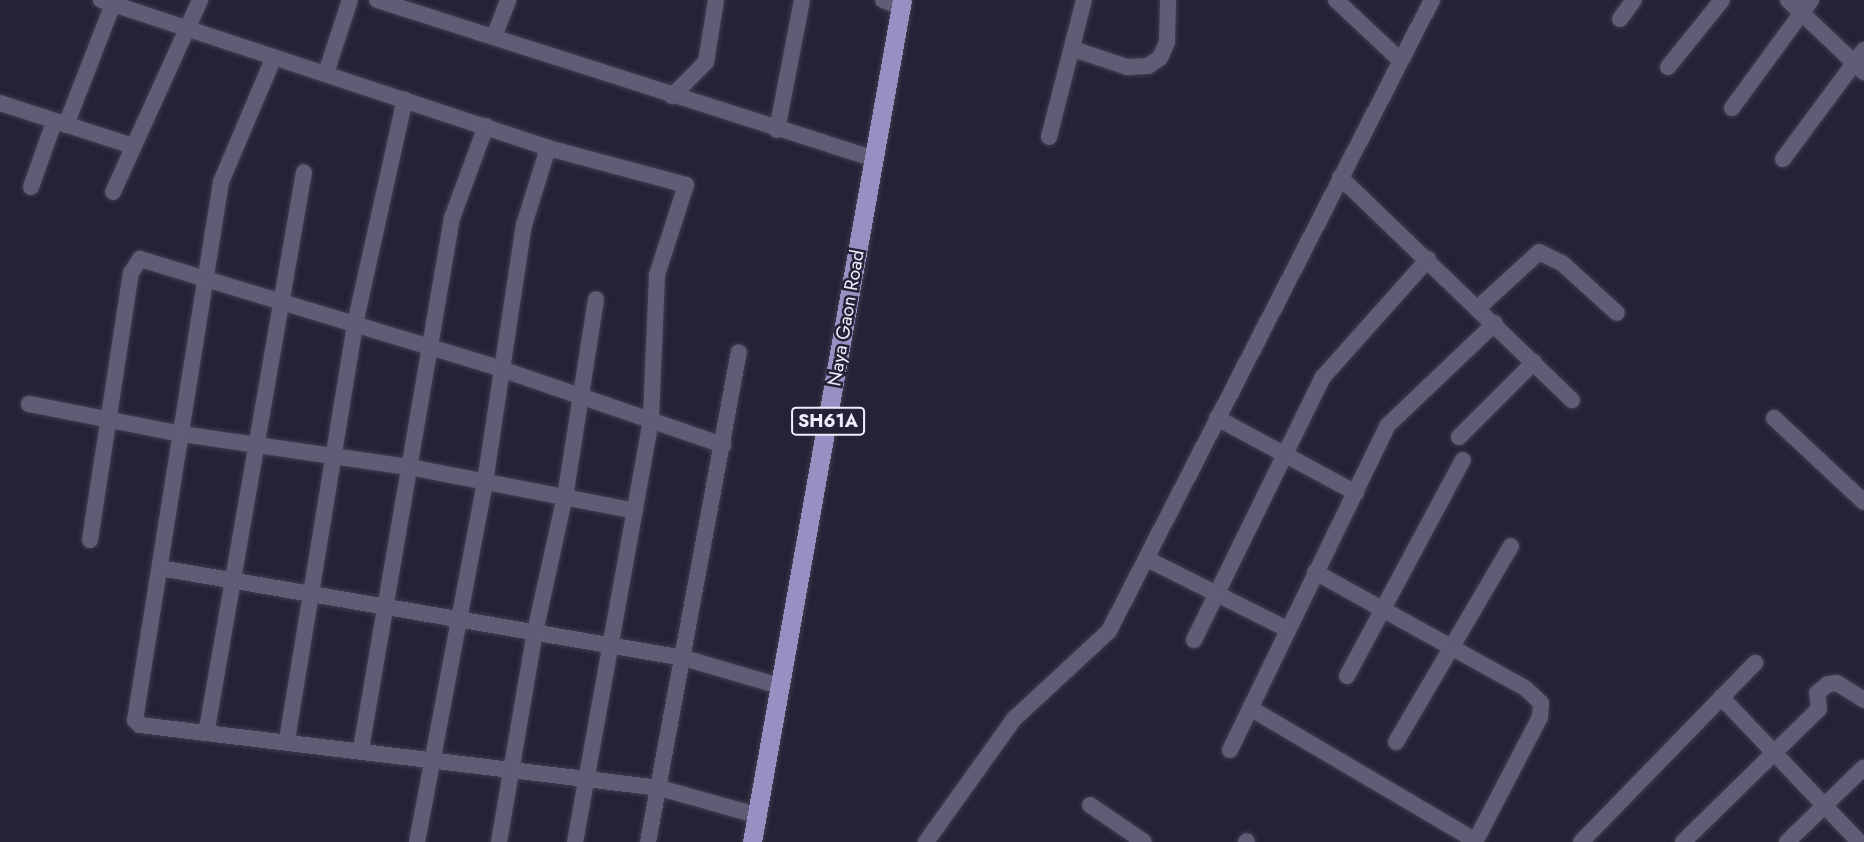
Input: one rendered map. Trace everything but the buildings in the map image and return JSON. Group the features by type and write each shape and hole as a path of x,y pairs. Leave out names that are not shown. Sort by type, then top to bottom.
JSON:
{"main road":[{"name":"Naya Gaon Road","path":"752,842 875,159 895,2"}],"street":[{"path":"113,192 200,0"},
{"path":"326,73 350,0"},
{"path":"377,0 424,7 494,37 777,131 875,159"},
{"path":"494,37 508,0"},
{"path":"672,96 706,62 716,0"},
{"path":"777,131 802,0"},
{"path":"1049,137 1084,0"},
{"path":"1073,50 1127,67 1148,66 1160,58 1167,42 1168,0"},
{"path":"1336,0 1400,60"},
{"path":"926,842 1014,719 1109,631 1433,0"},
{"path":"1619,19 1634,0"},
{"path":"1668,67 1722,0"},
{"path":"1783,159 1861,62 1807,6 1788,0"},
{"path":"31,187 60,124 107,2 190,27 548,148 685,185 657,275 651,420 584,778 575,842"},
{"path":"1732,108 1807,6"},
{"path":"274,57 224,167 160,568 133,714 141,725 207,729 660,788 756,815"},
{"path":"287,740 313,594 355,324 405,99"},
{"path":"0,103 132,146"},
{"path":"361,749 452,218 485,127"},
{"path":"417,842 456,619 485,482 524,225 548,148"},
{"path":"207,729 235,581 304,172"},
{"path":"1340,177 1479,307 1572,400"},
{"path":"1479,307 1539,252 1562,263 1617,313"},
{"path":"90,540 135,264 150,259 501,369 723,445"},
{"path":"1194,640 1283,455 1341,353 1427,259"},
{"path":"499,842 535,632 564,498 578,395 596,299"},
{"path":"1230,750 1387,426 1400,409 1495,323"},
{"path":"648,842 739,352"},
{"path":"1459,437 1534,362"},
{"path":"29,404 182,434 335,454 409,467 635,512"},
{"path":"1217,418 1356,493"},
{"path":"1774,418 1864,502"},
{"path":"1347,676 1380,608 1463,460"},
{"path":"1396,742 1511,546"},
{"path":"1147,559 1287,629"},
{"path":"160,568 684,658 780,686"},
{"path":"1250,708 1476,842 1542,710 1536,696 1525,688 1315,572"},
{"path":"1581,842 1755,663"},
{"path":"1683,842 1819,709 1818,692 1828,684 1837,682 1864,700"},
{"path":"1721,697 1859,842"},
{"path":"1787,842 1864,767"},
{"path":"1090,805 1144,842"}]}
